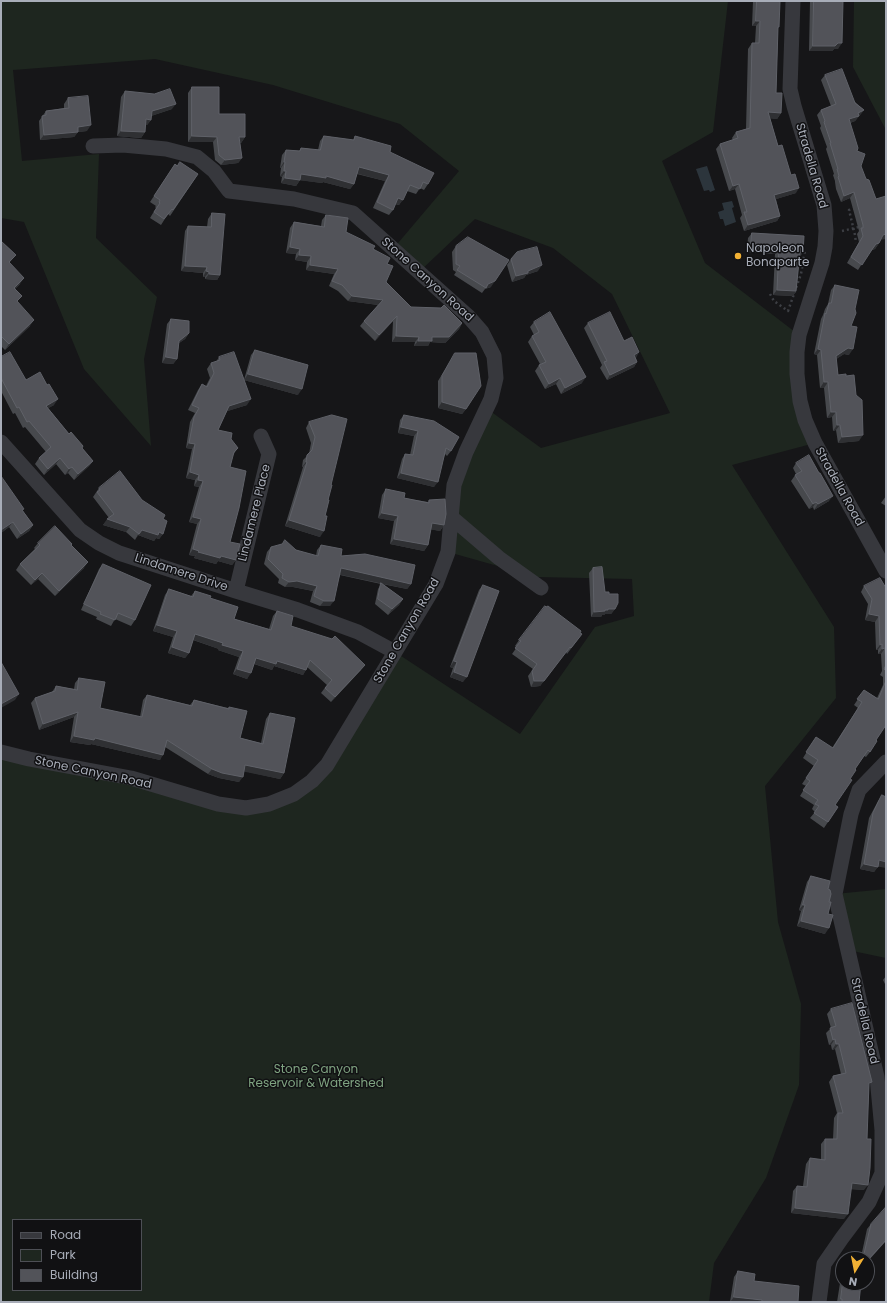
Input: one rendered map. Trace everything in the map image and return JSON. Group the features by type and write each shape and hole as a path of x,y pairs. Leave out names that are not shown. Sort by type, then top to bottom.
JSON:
{"street":[{"name":"Stradella Road","path":"793,1 790,89 824,205 826,231 822,263 799,335 796,374 800,401 805,420 815,443 886,571"},
{"name":"Stone Canyon Road","path":"1,752 29,759 131,778 218,804 246,808 268,804 294,794 312,781 327,766 436,584 448,552 454,484 466,452 491,399 496,378 494,356 482,332 468,316 353,213 294,199 229,191 214,171 197,156 166,149 123,145 93,146"},
{"name":"Lindamere Place","path":"236,591 269,454 261,436"},
{"name":"Lindamere Drive","path":"1,442 80,530 99,544 119,553 298,610 358,632 395,652"},
{"path":"451,517 499,558 541,588"},
{"name":"Stradella Road","path":"819,1302 824,1264 869,1202 882,1173 882,1130 877,1077 835,894 851,814 859,790 886,762"}],"path":[{"path":"856,243 850,210 857,208"},
{"path":"842,231 859,227"},
{"path":"800,250 810,250"},
{"path":"770,294 774,301 788,311 801,274 805,250"}],"green space":[{"name":"Stone Canyon Reservoir & Watershed","path":"1,1 728,1 713,132 662,161 705,263 799,335 797,352 815,443 732,465 834,627 836,698 765,786 778,922 801,1004 799,1085 766,1178 714,1263 709,1302 1,1302 1,752 246,808 312,781 395,652 520,734 595,627 634,616 632,579 537,577 448,552 454,485 486,408 541,448 670,413 612,294 553,248 475,219 419,272 393,249 459,171 400,124 273,85 155,59 13,70 22,161 99,154 96,238 157,297 144,359 151,446 84,369 24,222 1,218"},
{"path":"854,1 886,1 886,130 853,67"},
{"path":"886,889 886,958 848,950 835,894"}],"shaded area":[{"path":"707,166 715,190 710,192 709,190 704,191 696,169"},
{"path":"732,201 734,207 732,208 736,222 725,226 723,219 720,219 718,212 724,210 722,203"}],"building":[{"path":"757,1 780,1 776,93 782,93 781,113 768,112 778,146 782,145 791,175 795,174 799,188 774,195 780,216 748,225 744,212 747,212 739,184 733,186 720,144 738,138 736,132 750,128 752,43 759,43 760,21 756,21"},
{"path":"814,1 843,1 842,43 838,43 835,46 813,46"},
{"path":"842,69 855,103 864,110 858,113 859,116 849,119 858,148 857,151 865,154 861,166 866,179 869,180 876,199 886,196 886,234 883,235 879,243 876,244 862,265 851,257 863,236 861,228 863,228 863,225 854,192 844,196 821,110 836,104 825,75"},
{"path":"192,87 219,87 219,114 245,114 245,137 239,137 242,158 225,160 219,155 217,137 192,136"},
{"path":"170,89 176,104 152,111 151,120 146,119 145,132 121,131 125,91 154,94"},
{"path":"88,96 91,125 78,127 78,132 44,135 42,116 46,115 46,111 69,108 68,98"},
{"path":"324,136 354,140 355,136 391,146 390,152 434,173 428,184 423,182 420,189 410,185 403,200 398,198 393,210 377,202 389,175 359,167 354,184 326,176 326,178 301,174 300,180 285,178 286,171 284,171 284,162 286,150 300,151 301,148 320,150"},
{"path":"180,162 198,174 173,210 172,209 164,219 154,212 160,203 160,200 154,196 175,164 177,166"},
{"path":"212,213 225,214 220,275 209,274 209,272 206,271 207,267 185,266 188,226 211,227"},
{"path":"326,215 348,218 346,232 375,246 373,249 390,258 387,264 393,266 386,282 411,307 441,308 444,305 462,323 449,337 432,337 432,341 418,341 419,337 396,336 397,316 379,335 364,321 383,300 352,296 342,285 332,281 338,269 310,265 311,256 299,255 300,249 290,247 294,222 324,227"},
{"path":"752,233 804,236 803,252 800,252 796,291 777,290 779,248 751,247"},
{"path":"468,237 509,260 495,281 488,284 486,288 457,270 460,266 456,264 456,246"},
{"path":"1,241 16,255 9,262 24,278 14,288 22,296 17,301 34,320 9,344 1,336"},
{"path":"537,247 542,265 528,271 528,273 516,276 511,259 517,252"},
{"path":"835,285 859,290 855,309 856,313 851,326 857,327 853,349 848,348 836,356 838,375 854,375 856,395 862,400 863,435 842,437 840,425 837,425 836,412 831,412 828,382 824,382 821,350 818,349 825,313 826,314 829,303 831,303"},
{"path":"550,312 586,377 565,388 560,378 549,384 539,365 546,362 532,336 539,332 534,322"},
{"path":"610,312 624,341 632,337 639,352 634,355 637,362 610,375 604,362 607,361 588,323"},
{"path":"171,319 189,321 189,333 179,341 177,359 166,357"},
{"path":"255,350 308,365 302,389 248,374"},
{"path":"10,352 26,380 40,372 47,385 49,384 58,399 46,406 69,434 71,432 83,446 82,448 93,461 78,474 72,467 69,469 60,458 48,469 39,458 51,447 29,421 27,422 19,407 17,408 1,378 1,357"},
{"path":"234,352 251,399 229,406 218,430 232,433 231,439 238,448 234,452 230,467 246,471 239,508 230,542 240,544 236,560 221,556 220,558 198,552 199,551 193,549 201,519 193,517 203,481 198,480 199,475 190,472 195,444 189,443 194,417 199,408 192,405 202,384 207,387 214,373 211,363 220,360 219,357"},
{"path":"455,353 476,353 481,386 466,409 442,402 442,376"},
{"path":"332,415 347,419 331,485 325,516 327,516 324,531 289,520 307,462 307,455 312,450 315,437 309,422"},
{"path":"404,415 434,421 459,437 451,451 446,448 438,482 401,473 405,454 413,455 418,431 401,427"},
{"path":"809,455 833,496 818,504 816,502 813,504 795,475 802,471 796,463"},
{"path":"120,471 142,500 165,515 163,519 167,521 163,534 159,532 158,535 142,530 139,534 130,527 107,519 114,514 97,492 100,490 99,488"},
{"path":"1,476 24,509 22,510 33,525 21,534 13,522 1,530"},
{"path":"386,489 405,493 404,498 429,503 429,500 445,499 446,514 444,525 432,523 428,545 394,539 398,516 382,513"},
{"path":"55,526 88,562 59,591 42,573 35,580 20,564 40,545 38,543"},
{"path":"285,540 296,550 318,556 321,545 342,549 341,556 365,554 415,565 411,584 341,568 334,601 324,601 314,596 317,586 297,581 289,582 282,578 283,574 268,559 271,547 282,544"},
{"path":"103,564 151,585 135,620 118,613 115,620 100,614 101,612 84,604"},
{"path":"602,567 605,592 609,592 609,594 618,594 618,603 615,609 594,612 593,568"},
{"path":"880,578 886,588 886,665 885,648 882,649 882,644 880,645 879,616 869,614 872,599 864,586"},
{"path":"381,583 403,599 392,609 378,599"},
{"path":"483,585 499,591 467,677 454,672 457,662 454,661"},
{"path":"169,589 193,597 195,591 211,596 210,598 238,607 234,619 271,630 277,611 293,616 291,626 332,639 335,636 365,665 335,697 325,688 332,680 310,660 306,670 277,661 276,664 256,658 251,673 237,669 243,651 222,645 223,643 195,634 189,653 172,647 177,631 157,625"},
{"path":"545,606 548,606 581,631 580,633 582,634 544,681 534,681 532,671 537,664 515,648 521,641 519,640"},
{"path":"1,662 19,694 1,704"},
{"path":"79,678 105,682 100,708 142,717 147,695 192,706 194,700 229,709 229,707 247,711 240,738 263,744 270,713 295,718 284,773 245,765 243,777 222,773 212,769 167,740 163,755 95,738 94,740 74,736 78,712 43,724 35,698 55,691 56,686 77,690"},
{"path":"886,681 886,725 870,752 868,750 855,769 856,770 850,779 852,780 835,805 838,807 828,822 814,813 819,806 815,804 818,800 803,790 810,781 806,778 818,760 806,752 816,737 833,748 862,702 857,699 864,690 878,699"},
{"path":"882,795 886,797 886,862 879,860 878,867 864,864 873,813"},
{"path":"811,876 830,881 828,889 830,890 831,894 829,902 831,902 828,914 833,915 829,928 801,921 805,905 803,905"},
{"path":"852,1003 872,1082 869,1083 867,1139 871,1139 868,1185 852,1183 848,1214 795,1208 797,1186 807,1187 810,1158 825,1160 825,1139 837,1139 838,1113 843,1113 833,1076 846,1073 839,1044 836,1044 835,1039 833,1040 830,1028 836,1026 831,1009"},
{"path":"886,1207 886,1240 875,1252 875,1251 865,1251 871,1224"},
{"path":"738,1271 755,1274 754,1281 799,1286 798,1302 762,1302 762,1300 734,1297"},
{"path":"842,1291 860,1291 859,1302 842,1302"}],"place":[{"name":"Napoleon Bonaparte","path":"738,256"}]}
